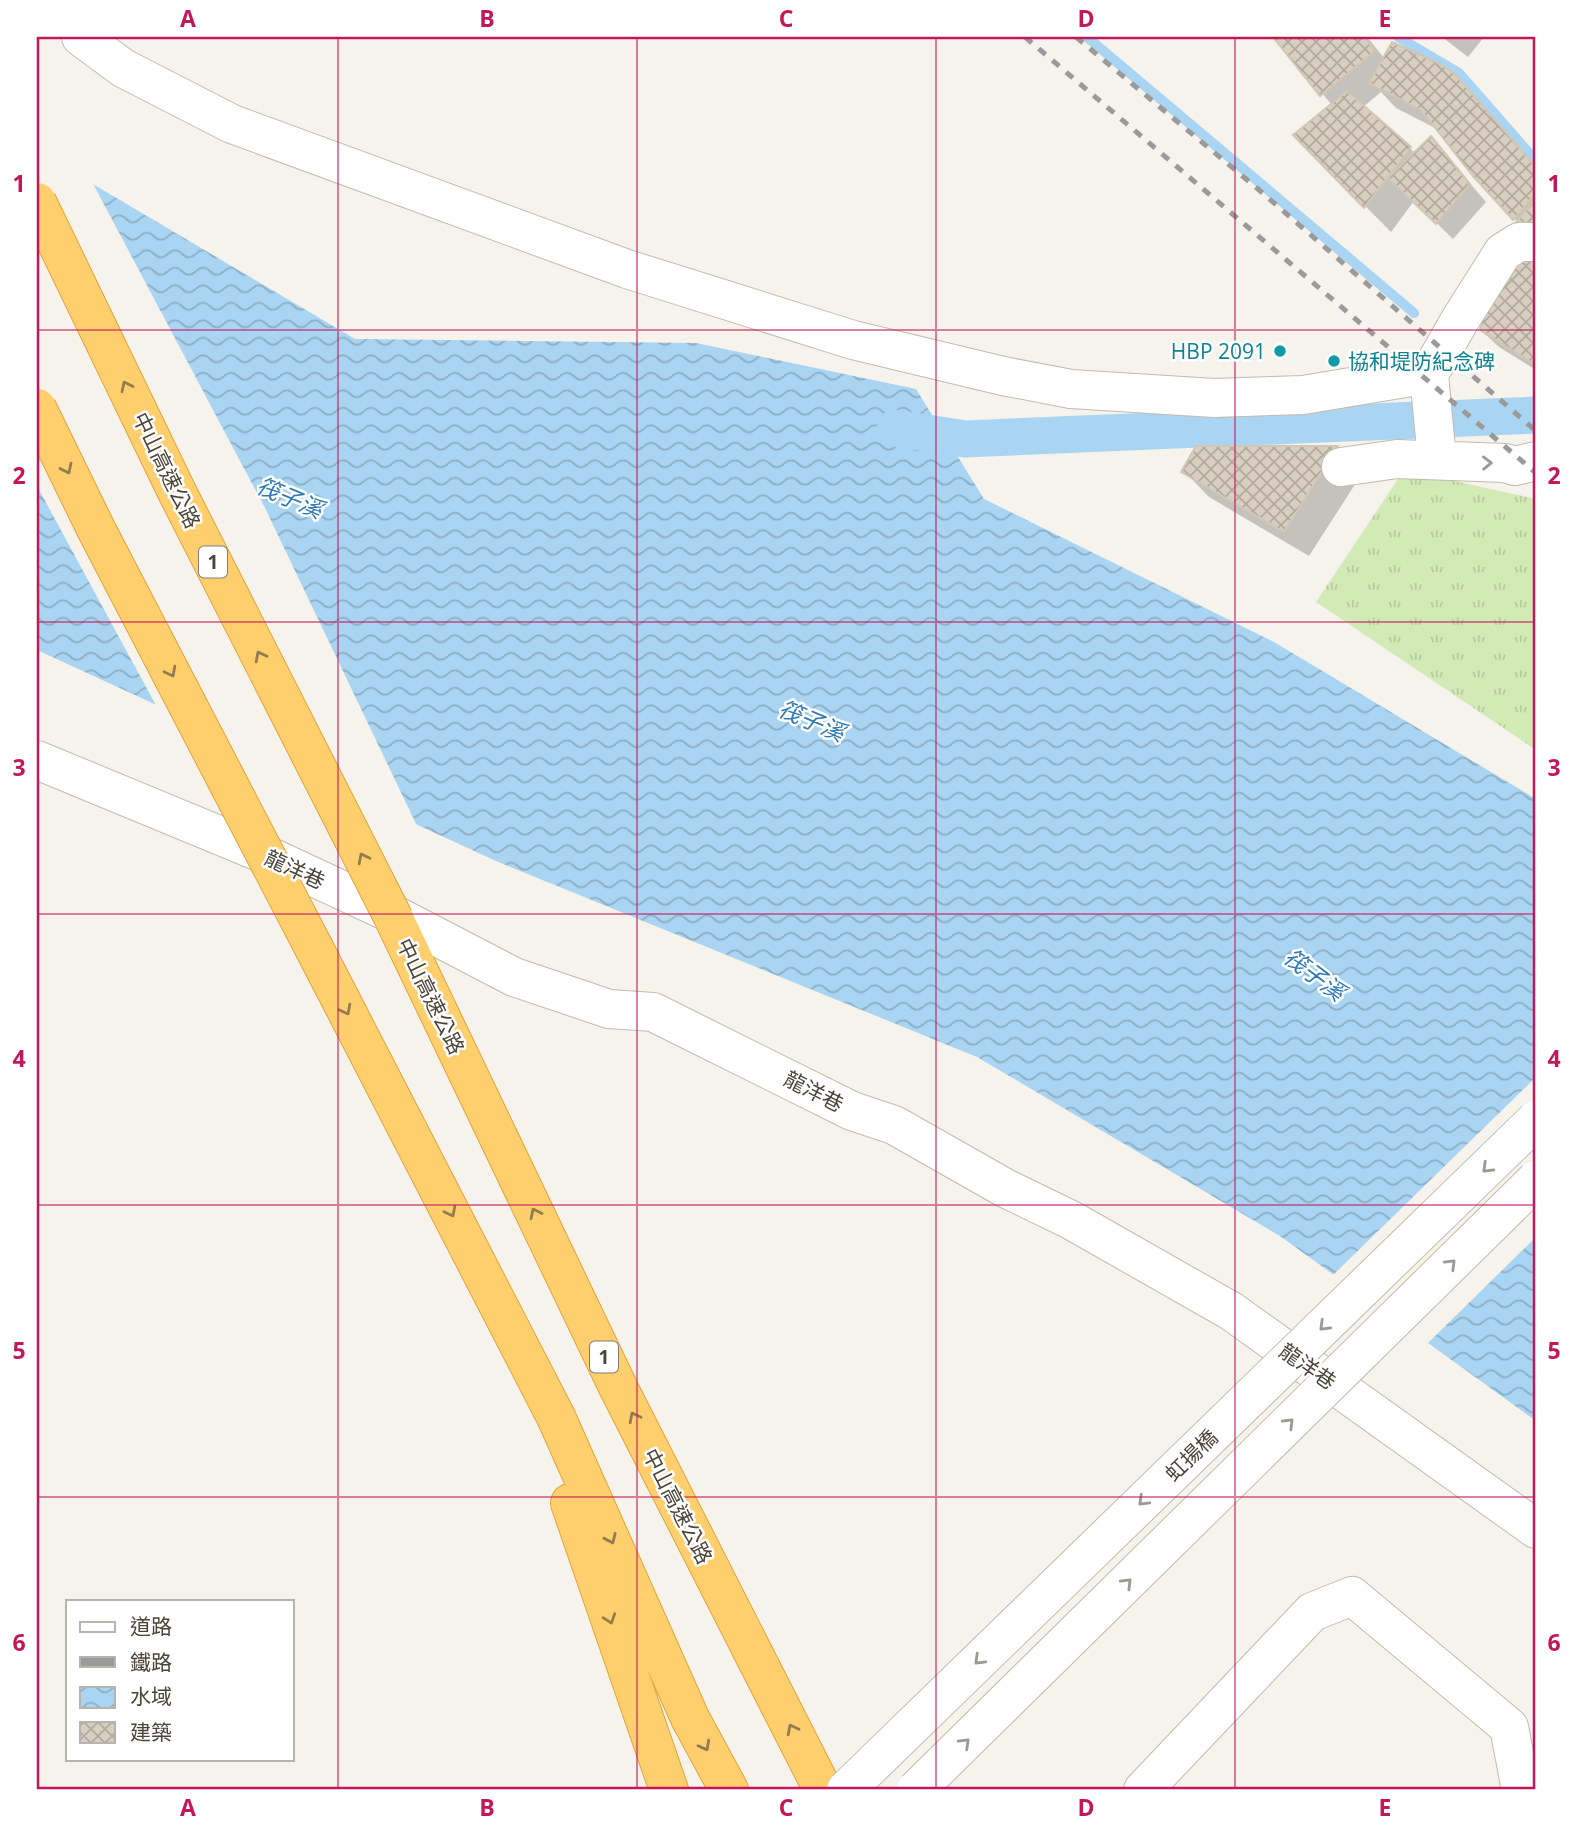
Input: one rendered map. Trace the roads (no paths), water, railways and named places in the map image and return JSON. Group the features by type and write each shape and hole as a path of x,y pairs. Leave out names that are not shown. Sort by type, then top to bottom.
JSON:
{"highway":[{"name":"中山高速公路","path":"37,202 177,492 394,919 619,1389 823,1790"},
{"path":"37,408 556,1418 690,1718 729,1790"},
{"path":"508,1323 668,1790"}],"street":[{"path":"81,37 123,68 232,124 626,269 853,340 1003,376 1071,389 1214,398 1303,395 1429,374"},
{"path":"1437,460 1429,374 1503,253 1519,242 1536,242"},
{"path":"1341,467 1397,459 1515,466 1536,461"},
{"name":"龍洋巷","path":"37,760 262,853 395,915 514,977 609,1009 653,1012 852,1111 894,1125 1005,1188 1072,1220 1231,1311 1536,1529"},
{"name":"虹揚橋","path":"846,1790 1536,1120"},
{"path":"916,1790 1536,1180"},
{"path":"1143,1790 1312,1612 1352,1596 1509,1727 1521,1790"}],"water":[{"name":"筏子溪","path":"37,151 355,339 696,343 916,389 984,499 1274,642 1536,799 1536,1421 1280,1236 977,1057 496,861 37,650"}],"waterway":[{"path":"1087,37 1414,313"},
{"path":"1398,37 1459,73 1536,161"},
{"path":"895,428 965,439 1536,415"}],"railway":[{"path":"1025,37 1536,473"},
{"path":"1076,37 1258,189 1536,431"}],"place":[{"name":"HBP 2091","path":"1280,351"},
{"name":"協和堤防紀念碑","path":"1334,361"}]}
